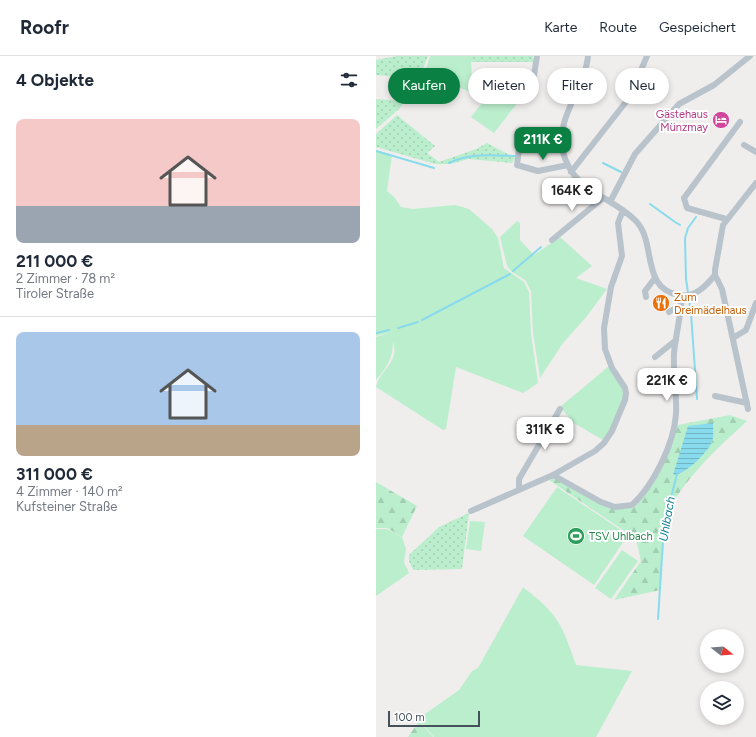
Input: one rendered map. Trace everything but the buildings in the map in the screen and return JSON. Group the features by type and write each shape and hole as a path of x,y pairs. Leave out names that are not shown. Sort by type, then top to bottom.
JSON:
{"street":[{"path":"535,68 537,56"},
{"path":"588,56 581,85 563,127 562,142 568,165 572,172 584,185 623,210 636,221 642,229 655,278 663,288 683,295 692,293 706,286 715,275"},
{"path":"572,172 629,98 647,56"},
{"path":"610,202 635,154 679,104 714,85 750,56"},
{"path":"726,219 687,208 684,198 740,122"},
{"path":"744,145 756,152"},
{"path":"520,149 517,165 538,171 568,165"},
{"path":"715,396 747,406 722,289 715,275 719,238 726,219 756,183"},
{"path":"552,240 603,198"},
{"path":"471,510 553,475 595,452 604,443 612,431 625,400 625,388 612,368 605,349 604,328 610,294 622,256 618,223 623,210"},
{"path":"646,297 645,291 655,278"},
{"path":"553,475 601,502 615,507 632,506 648,488 659,467 675,424 674,354 681,318 683,295"},
{"path":"733,338 746,330 756,303"},
{"path":"669,312 681,305"},
{"path":"655,357 676,340"},
{"path":"519,490 519,479 560,409"}],"green space":[{"path":"397,56 428,56 423,68 388,68 388,76 376,75 376,60"},
{"path":"430,56 471,56 471,68 468,68 468,91 460,88 460,68 426,68"},
{"path":"471,56 533,56 533,62 471,62"},
{"path":"376,99 388,100 388,104 403,104 399,109 376,129"},
{"path":"481,104 517,104 494,133 471,117"},
{"path":"397,115 435,146 427,153 439,162 476,149 487,143 515,158 512,163 468,159 451,164 435,164 376,147 376,134"},
{"path":"376,150 392,155 387,191 394,197 401,207 413,209 455,205 469,209 492,229 498,238 504,268 524,282 529,292 531,333 538,383 523,393 456,367 446,429 443,430 376,387 394,355 394,349 393,342 392,353 388,363 376,380 376,337 391,332 376,336"},
{"path":"517,221 520,223 520,240 534,255 560,237 592,266 576,278 607,289 587,316 563,343 540,378 533,333 531,291 525,280 512,272 507,266 500,237"},
{"path":"609,366 618,378 623,391 623,397 617,417 603,440 574,423 560,407"},
{"path":"730,415 747,421 697,470 676,499 668,514 663,536 660,590 614,600 641,561 636,539 549,480 554,477 615,509 633,508 649,489 678,425"},
{"path":"376,482 417,506 402,537 387,528 376,528"},
{"name":"TSV Uhlbach","path":"557,487 628,535 594,585 523,536"},
{"path":"469,513 462,569 413,570 409,561 409,555 439,527"},
{"path":"470,521 485,522 481,551 466,549"},
{"path":"376,529 387,529 402,537 406,549 404,562 409,573 376,596"},
{"path":"622,550 638,561 611,599 595,588"},
{"path":"523,587 544,605 557,621 567,639 576,665 632,671 596,737 434,737 419,720 422,716 459,690 472,671 478,668"},
{"path":"419,721 433,737 408,737"}],"water":[{"path":"713,423 713,440 709,447 695,463 678,474 673,475 688,426"}],"waterway":[{"path":"376,151 434,168"},
{"path":"449,163 473,156 516,156"},
{"path":"603,163 621,172"},
{"path":"650,204 680,225"},
{"name":"Uhlbach","path":"696,217 688,228 685,238 686,279 691,313 697,399"},
{"path":"513,271 541,247"},
{"path":"422,320 510,274"},
{"path":"398,328 418,322"},
{"path":"376,333 389,330"},
{"name":"Uhlbach","path":"658,619 664,526 677,474"}],"place":[{"name":"Gästehaus Münzmay","path":"721,120"},
{"name":"Zum Dreimädelhaus","path":"661,303"},
{"name":"TSV Uhlbach","path":"576,536"}]}
